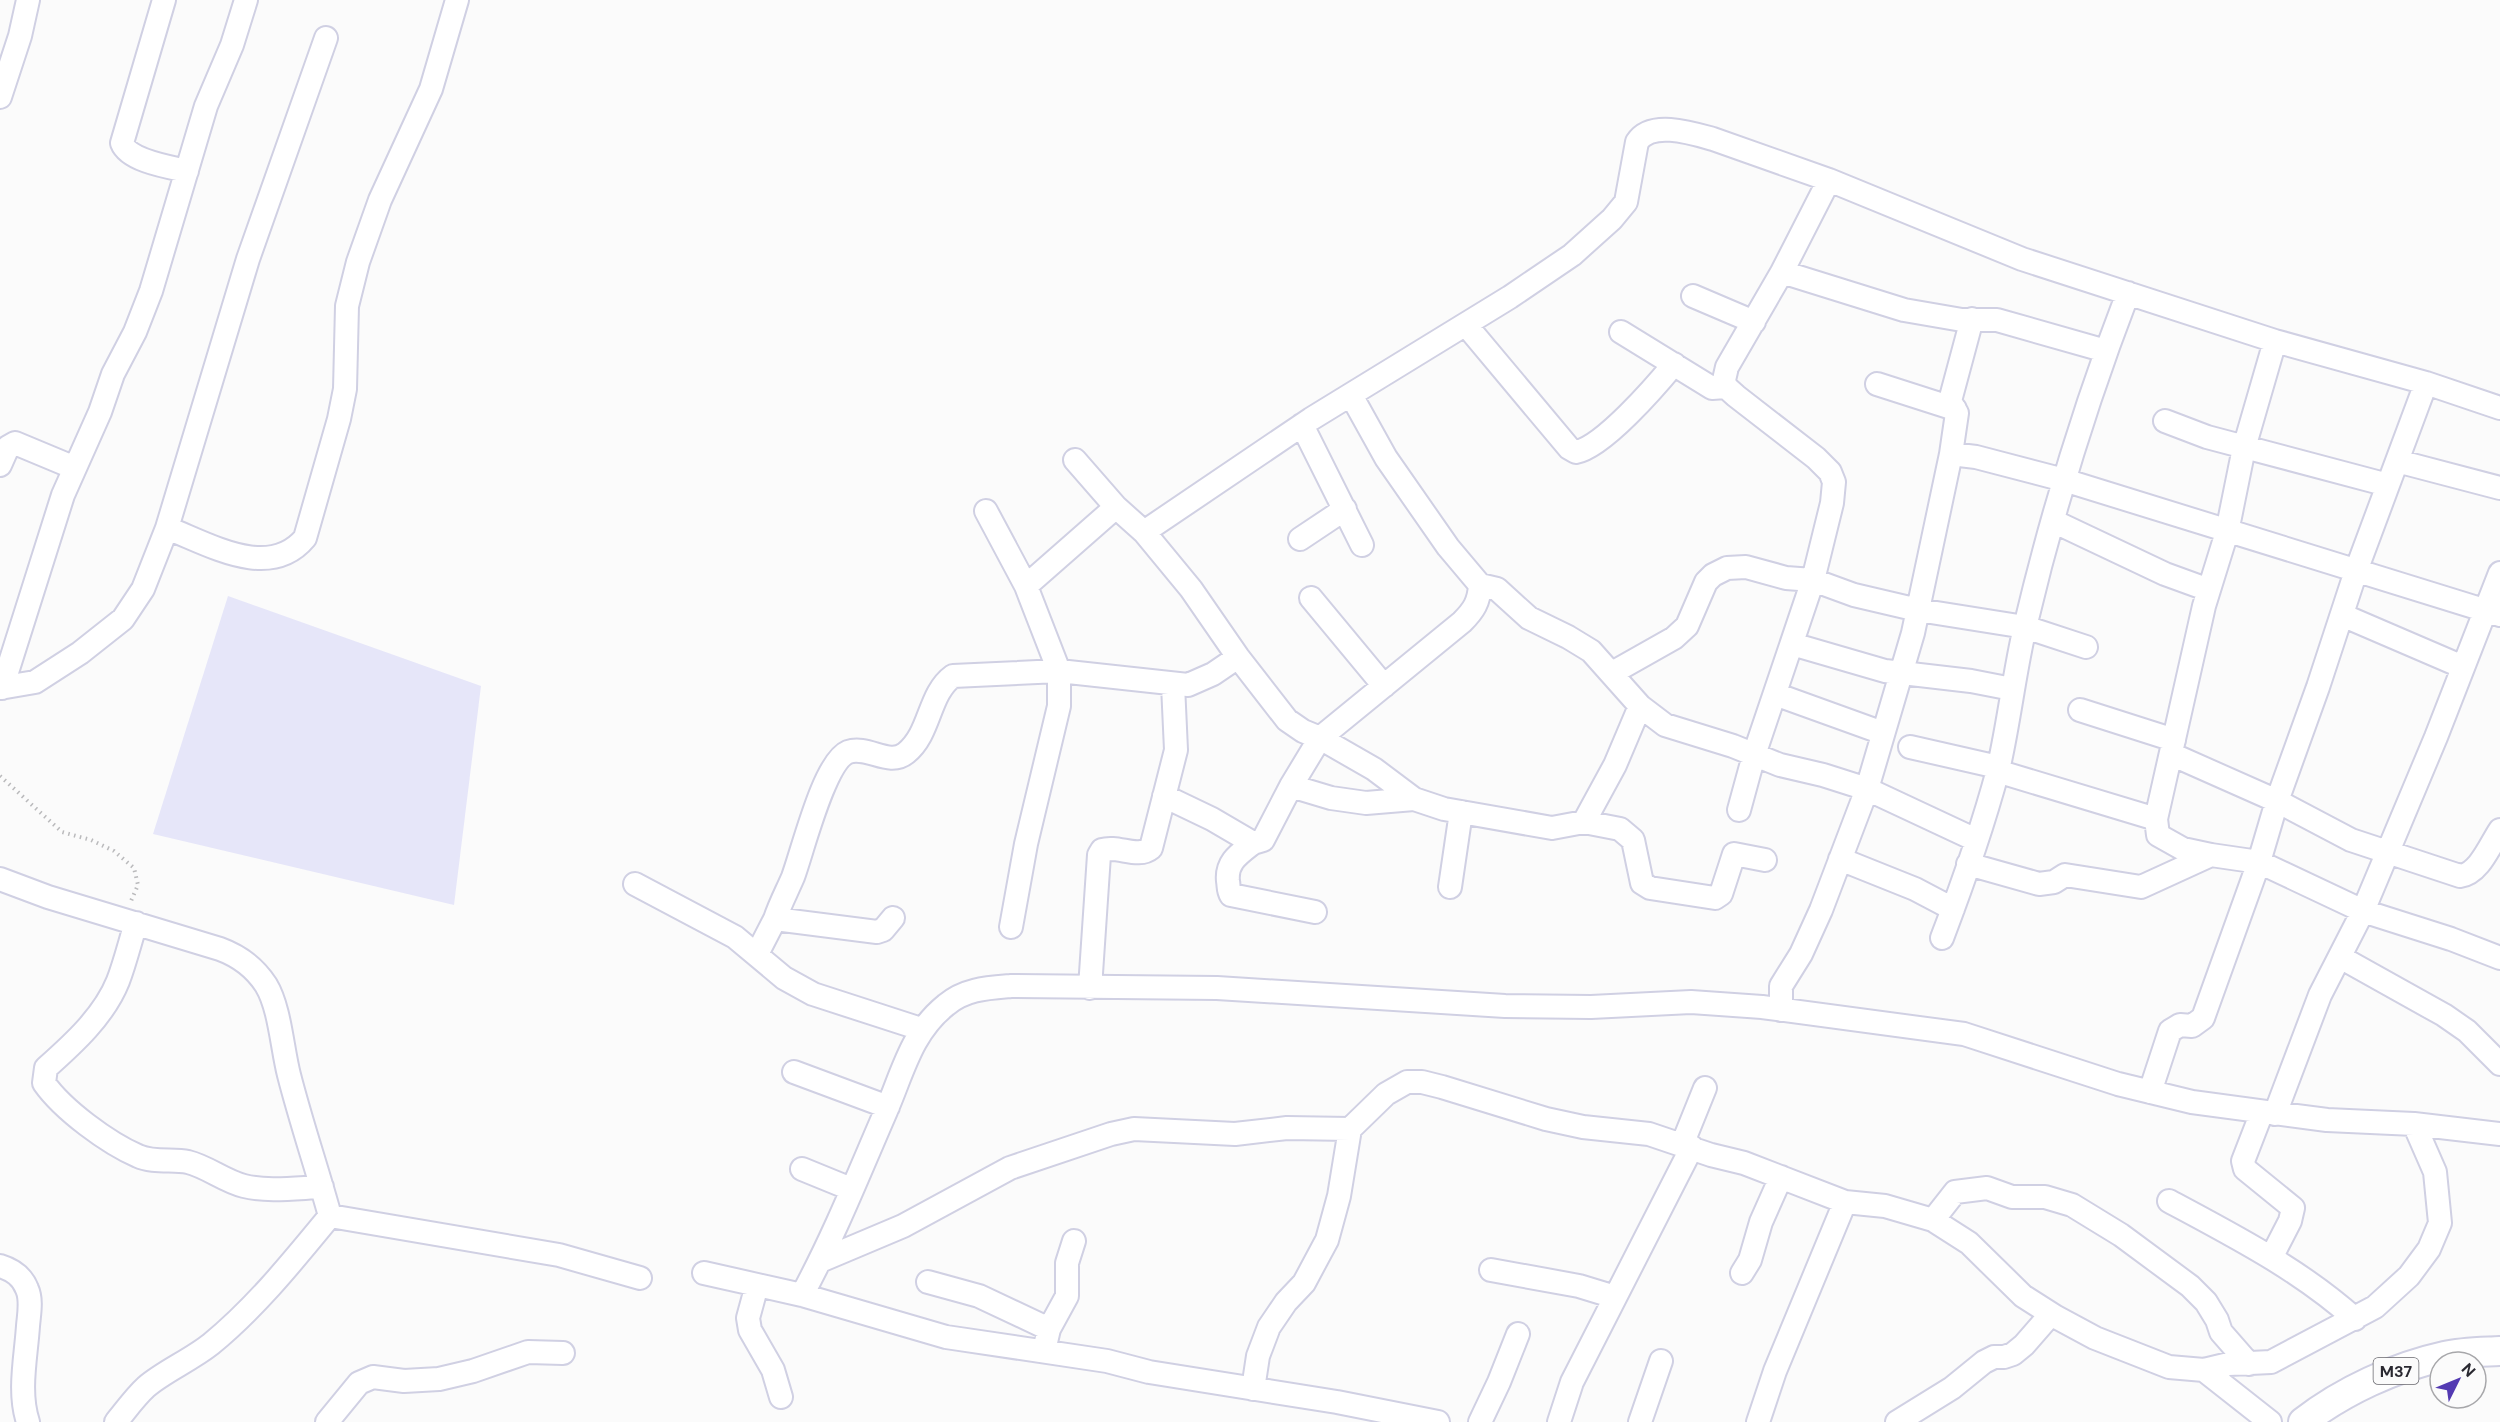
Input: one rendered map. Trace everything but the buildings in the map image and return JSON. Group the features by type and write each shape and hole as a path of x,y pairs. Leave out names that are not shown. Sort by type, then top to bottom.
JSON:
{"main road":[{"name":"M37","path":"2303,1422 2325,1405 2396,1371 2446,1355 2498,1351"}],"street":[{"path":"0,97 20,36 28,0"},
{"path":"164,0 122,142 124,149 137,156 187,171"},
{"path":"246,0 232,45 206,106 139,322 113,374 100,412 60,505 1,688 35,682 80,653 123,620 143,589 167,528 248,260 326,38"},
{"path":"167,528 242,557 262,559 284,555 297,548 305,538 331,449 345,389 347,306 357,262 380,200 431,88 457,0"},
{"path":"1144,532 1302,425 1466,325 1572,255 1612,219 1626,202 1637,142 1641,135 1649,130 1704,136 1829,180 2022,259 2275,340 2426,383 2500,408"},
{"path":"1739,810 1754,755 1813,580 1832,503 1834,482 1830,471 1816,458 1726,387 1724,380 1726,367 1782,273 1829,180"},
{"path":"1782,273 1904,310 1943,317 1997,320 2106,351"},
{"path":"1942,938 1998,769 2025,627 2084,410 2128,293"},
{"path":"1694,296 1754,322"},
{"path":"1781,1010 1781,986 1801,954 1867,789 1918,610 1957,421 1957,413 1950,401 1972,319"},
{"path":"1466,325 1569,448 1576,452 1584,451 1598,441 1648,395 1674,364"},
{"path":"1621,332 1712,388 1726,387"},
{"path":"2275,340 2244,448 2227,532 2209,590 2156,819 2158,835 2171,844 2211,855 2259,862 2363,911 2451,939 2500,958"},
{"path":"2150,1092 2170,1031 2180,1025 2192,1026 2203,1018 2259,862 2277,801 2356,571 2426,383"},
{"path":"1876,384 1955,409"},
{"path":"1351,395 1386,458 1448,547 1479,585 1497,589 1529,618 1591,651 1640,706 1665,725 1780,765 1867,789 1976,840"},
{"path":"2165,421 2244,448 2388,485"},
{"path":"1302,425 1362,545"},
{"path":"0,465 8,447 15,443 75,468"},
{"path":"1951,454 1976,457 2064,480 2493,613"},
{"path":"1075,460 1116,507 1144,532 1191,589 1238,657 1287,720 1374,769 1414,799 1444,809 1552,828 1584,822 1620,829 1630,836 1636,847 1642,883 1650,888 1715,898 1721,894 1734,854 1765,860"},
{"path":"2397,461 2500,488"},
{"path":"1026,586 1116,507"},
{"path":"1300,539 1345,509"},
{"path":"986,511 1026,586 1059,671 1059,706 1026,844 1011,927"},
{"path":"2053,520 2165,574 2209,590"},
{"path":"1612,674 1674,638 1687,626 1706,582 1713,574 1727,568 1746,567 1786,578 1813,580 1854,595 1918,610 2025,627 2086,647"},
{"path":"2272,1256 2287,1229 2293,1208 2251,1176 2245,1169 2243,1161 2268,1113 2320,996 2363,911 2463,667 2493,613 2500,573"},
{"path":"1315,912 1231,895 1228,868 1232,860 1253,843 1263,840 1291,786 1320,738 1475,608 1479,598 1479,585"},
{"path":"1311,598 1384,686"},
{"path":"2342,615 2463,667"},
{"path":"1792,644 1885,671 1971,681 2012,689"},
{"path":"757,954 796,869 814,810 839,758 855,750 895,758 906,753 926,728 944,682 953,676 1059,671 1188,685 1213,674 1238,657"},
{"path":"1090,987 1099,855 1102,850 1108,848 1143,852 1151,848 1176,750 1173,685"},
{"path":"1775,694 1883,733"},
{"path":"1584,822 1615,765 1640,706"},
{"path":"2080,710 2173,747 2351,840 2460,876 2469,875 2475,869 2500,830"},
{"path":"1910,747 1998,769 2156,819"},
{"path":"1291,786 1331,798 1366,803 1414,799"},
{"path":"1164,796 1212,819 1253,843"},
{"path":"1450,887 1461,812"},
{"path":"1968,864 2039,884 2054,882 2065,875 2141,886 2211,855"},
{"path":"1840,859 1915,889 1953,909"},
{"path":"0,879 48,897 231,954 256,971 268,987 274,1005 289,1074 330,1216"},
{"path":"635,884 735,937 784,978 813,994 921,1029"},
{"path":"775,919 877,932 883,930 893,918"},
{"path":"131,921 117,983 103,1007 76,1042 46,1068 44,1083 64,1108 140,1157 187,1162 206,1167 243,1186 322,1187"},
{"path":"2340,957 2459,1026 2500,1064"},
{"path":"802,1295 820,1261 888,1107 912,1044 921,1029 948,1003 976,989 1011,986 1217,988 1505,1006 1591,1007 1691,1002 1781,1010 1964,1034 2150,1092 2192,1102 2327,1120 2414,1124 2500,1134"},
{"path":"794,1072 888,1107"},
{"path":"1253,1389 1258,1356 1269,1327 1286,1302 1304,1283 1327,1240 1339,1196 1350,1129 1386,1094 1407,1082 1422,1082 1546,1119 1583,1127 1639,1132 1744,1163 1845,1202 1904,1210 1933,1220 1969,1243 2023,1296 2051,1314 2095,1338 2169,1367 2204,1370 2229,1364 2271,1362 2375,1307 2409,1276 2429,1249 2440,1223 2435,1172 2414,1124"},
{"path":"1559,1422 1572,1383 1616,1298 1687,1146 1705,1088"},
{"path":"820,1261 903,1226 1010,1168 1110,1134 1134,1129 1235,1134 1287,1128 1350,1129"},
{"path":"802,1169 851,1189"},
{"path":"1742,1273 1750,1260 1761,1222 1781,1177"},
{"path":"1933,1220 1955,1192 1987,1188 2012,1197 2045,1197 2072,1205 2121,1235 2190,1286 2206,1302 2221,1332 2248,1364"},
{"path":"2169,1201 2272,1256 2328,1294 2355,1319"},
{"path":"1758,1422 1775,1371 1845,1202"},
{"path":"330,1216 559,1255 640,1278"},
{"path":"116,1422 147,1386 196,1355 250,1307 291,1264 330,1216"},
{"path":"1043,1352 1049,1329 1067,1296 1067,1263 1074,1240"},
{"path":"0,1266 12,1270 22,1279 28,1291 30,1308 22,1397 28,1422"},
{"path":"1491,1270 1579,1286 1616,1298"},
{"path":"704,1273 802,1295 946,1337 1107,1361 1149,1371 1438,1422"},
{"path":"927,1282 979,1296 1049,1329"},
{"path":"757,1285 748,1318 750,1330 773,1370 781,1396"},
{"path":"1897,1422 1952,1388 1984,1362 1994,1357 2013,1354 2051,1314"},
{"path":"1480,1422 1518,1334"},
{"path":"334,1420 359,1383 373,1377 404,1381 439,1379 473,1371 528,1352 563,1353"},
{"path":"1640,1422 1661,1361"},
{"path":"2204,1370 2270,1422"}],"path":[{"path":"0,776 62,832 91,840 114,851 134,868 138,885 131,921"}],"shaded area":[{"path":"228,596 481,686 454,905 153,834"}]}
